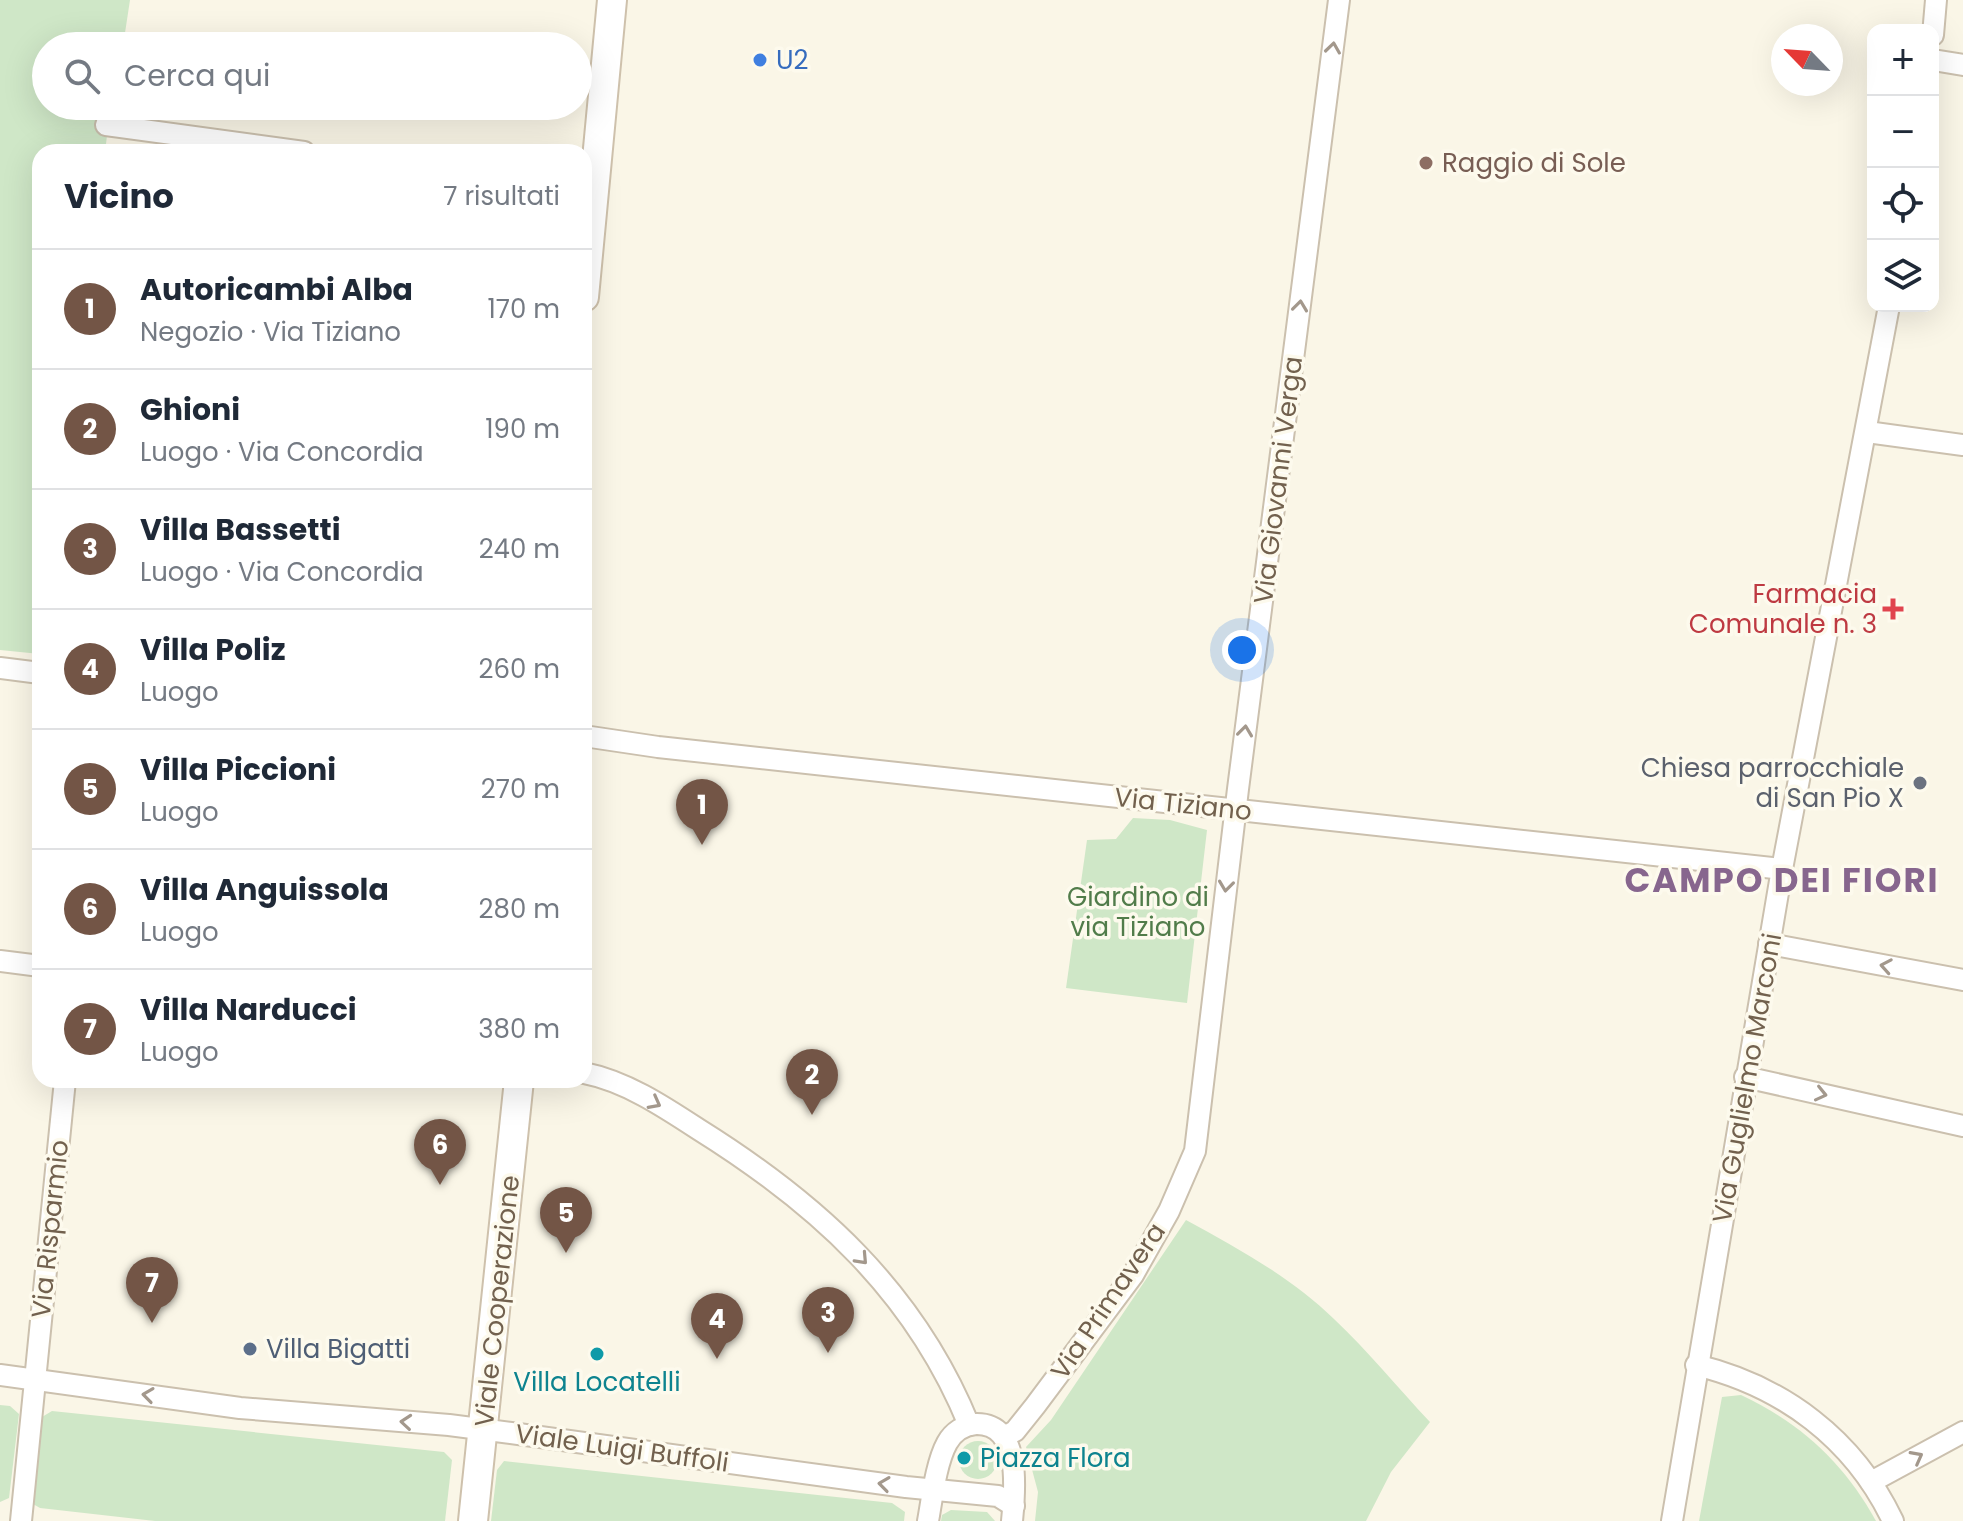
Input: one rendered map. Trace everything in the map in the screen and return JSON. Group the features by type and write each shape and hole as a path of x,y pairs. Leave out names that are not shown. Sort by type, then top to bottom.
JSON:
{"street":[{"path":"592,165 612,0"},
{"name":"Via Giovanni Verga","path":"1202,1104 1236,808 1339,0"},
{"path":"1934,24 1936,0"},
{"path":"1939,61 1963,65"},
{"path":"106,125 245,144"},
{"name":"Via Guglielmo Marconi","path":"1672,1521 1782,869 1888,312"},
{"path":"1867,432 1963,445"},
{"path":"0,668 32,672"},
{"name":"Via Tiziano","path":"592,737 673,749 1782,869"},
{"path":"1769,944 1963,980"},
{"path":"0,961 32,965"},
{"path":"592,1074 606,1077 673,1112 758,1166 820,1217 900,1303 959,1399 969,1425"},
{"path":"1745,1077 1963,1126"},
{"name":"Via Risparmio","path":"35,1378 64,1088"},
{"name":"Viale Cooperazione","path":"473,1521 518,1088"},
{"name":"Via Primavera","path":"1008,1446 1015,1431 1133,1275 1169,1211 1195,1151 1202,1104"},
{"path":"1696,1365 1747,1380 1806,1413 1844,1449 1871,1482 1893,1521"},
{"name":"Viale Luigi Buffoli","path":"0,1375 240,1408 484,1429 998,1496 1013,1514"},
{"path":"21,1521 35,1378"},
{"path":"928,1521 946,1444 957,1431 969,1425 989,1426 1008,1446 1013,1514"},
{"path":"1871,1482 1963,1432"}],"green space":[{"path":"0,0 130,0 125,32 32,32 32,120 109,120 106,144 32,144 32,653 0,650"},
{"name":"Giardino di via Tiziano","path":"1133,818 1170,820 1207,830 1187,1003 1066,988 1087,840 1116,839"},
{"path":"1186,1220 1263,1264 1317,1304 1359,1344 1430,1422 1391,1472 1366,1521 1035,1521 1038,1492 1026,1447 1051,1420"},
{"path":"1741,1395 1783,1418 1819,1447 1850,1481 1876,1521 1699,1521 1722,1397"},
{"path":"0,1405 10,1406 19,1414 9,1498 0,1502"},
{"path":"52,1411 444,1452 452,1460 445,1521 155,1521 40,1508 33,1504 42,1417"},
{"path":"978,1441 991,1447 997,1460 991,1473 978,1479 965,1473 959,1460 965,1447"},
{"path":"504,1461 892,1503 905,1512 904,1521 491,1521 497,1470"},
{"path":"951,1510 987,1512 995,1521 941,1521 942,1515"}],"place":[{"name":"U2","path":"760,60"},
{"name":"Raggio di Sole","path":"1426,163"},
{"name":"Farmacia Comunale n. 3","path":"1893,609"},
{"name":"Chiesa parrocchiale di San Pio X","path":"1920,783"},
{"name":"Autoricambi Alba","path":"702,845"},
{"name":"Ghioni","path":"812,1115"},
{"name":"Villa Anguissola","path":"440,1185"},
{"name":"Villa Piccioni","path":"566,1253"},
{"name":"Villa Narducci","path":"152,1323"},
{"name":"Villa Bigatti","path":"250,1349"},
{"name":"Villa Bassetti","path":"828,1353"},
{"name":"Villa Locatelli","path":"597,1354"},
{"name":"Villa Poliz","path":"717,1359"},
{"name":"Piazza Flora","path":"964,1458"}],"district":[{"name":"CAMPO DEI FIORI","path":"1782,880"}]}
